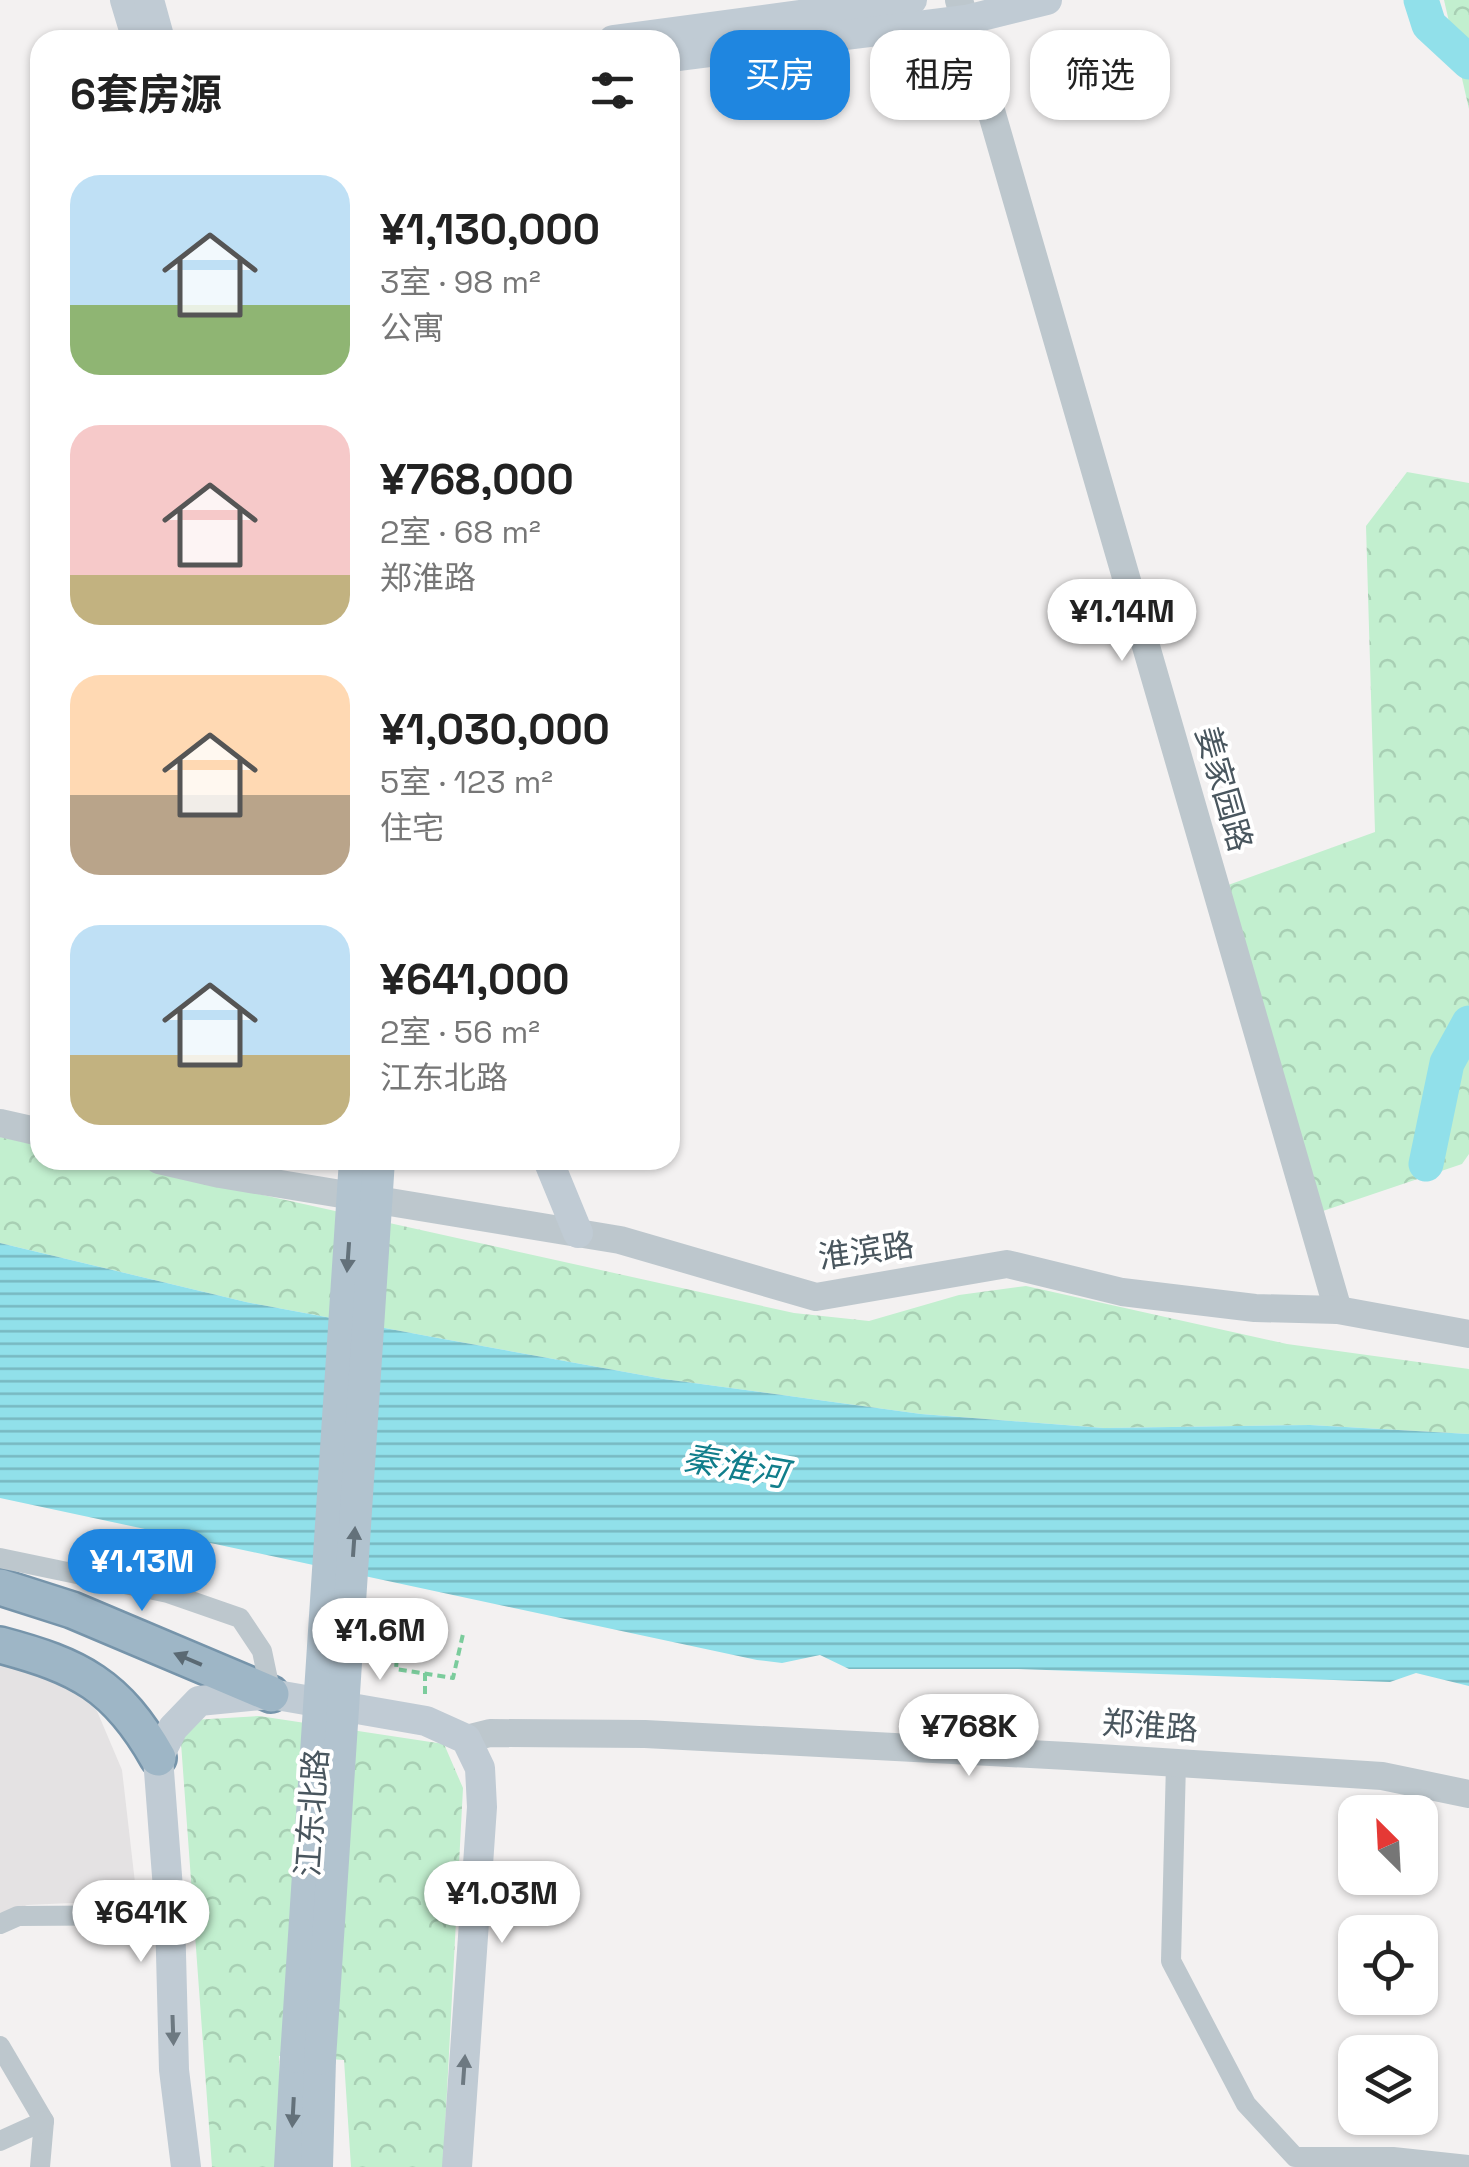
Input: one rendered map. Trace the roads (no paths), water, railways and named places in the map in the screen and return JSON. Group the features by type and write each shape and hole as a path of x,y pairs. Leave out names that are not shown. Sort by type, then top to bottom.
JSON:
{"highway":[{"path":"0,1587 104,1624 271,1694"},
{"path":"0,1644 74,1668 112,1693 139,1724 158,1758"}],"main road":[{"path":"125,0 134,30"},
{"path":"149,0 157,30"},
{"path":"680,31 912,0"},
{"path":"680,55 1047,0"},
{"name":"江东北路","path":"317,2167 308,2058 353,1170"},
{"name":"江东北路","path":"290,2167 308,2058 378,1170"},
{"path":"552,1170 578,1233"},
{"path":"186,2167 174,2070 170,1915 158,1758 172,1728 199,1701 271,1694 426,1721 466,1739 480,1768 482,1807 457,2167"}],"street":[{"name":"姜家园路","path":"963,10 1338,1310"},
{"path":"0,1122 30,1130"},
{"name":"淮滨路","path":"203,1170 620,1240 816,1297 1008,1264 1122,1292 1255,1308 1338,1310 1469,1334"},
{"path":"0,1558 168,1594 240,1618 262,1651 271,1694"},
{"name":"郑淮路","path":"466,1739 490,1733 645,1734 1176,1762 1382,1776 1469,1794"},
{"path":"1176,1762 1171,1961 1246,2104 1295,2162 1393,2157 1469,2165"},
{"path":"0,1924 18,1916 170,1915"},
{"path":"0,2046 44,2121 40,2167"},
{"path":"0,2141 44,2121"}],"water":[{"name":"秦淮河","path":"0,1243 246,1302 438,1338 664,1379 921,1414 1104,1428 1310,1425 1469,1434 1469,1686 1416,1673 1390,1682 1018,1669 849,1669 820,1655 782,1663 757,1660 0,1498"}],"waterway":[{"path":"1421,0 1429,25 1469,62"},
{"path":"1426,1164 1447,1063 1469,1023"}]}
